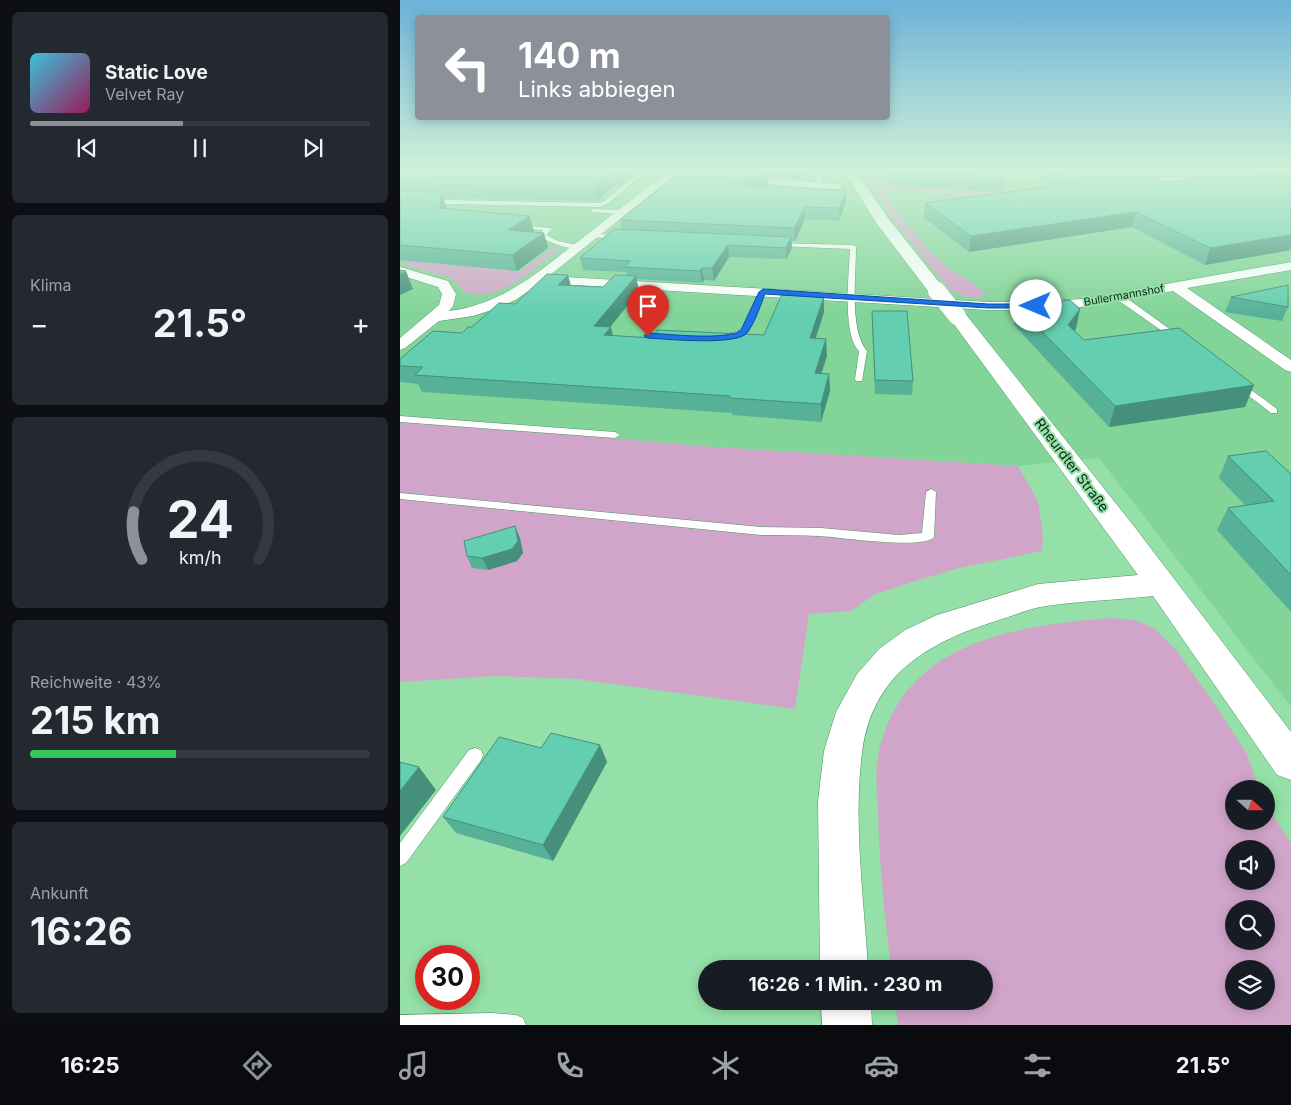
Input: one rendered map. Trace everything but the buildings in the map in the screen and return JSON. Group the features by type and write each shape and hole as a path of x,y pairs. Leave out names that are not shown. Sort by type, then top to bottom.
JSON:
{"main road":[{"name":"Rheurdter Straße","path":"881,219 1161,584 1291,762"},
{"path":"844,960 838,801 843,751 854,712 869,684 891,659 917,640 948,624 1038,596 1161,584"},
{"path":"846,1010 847,1025"}],"street":[{"path":"435,317 473,312 512,296 614,219"},
{"name":"Bullermannshof","path":"537,279 988,306 1036,306 1081,303 1291,266"},
{"path":"400,271 443,284 449,294 446,306 400,345"},
{"path":"1176,286 1291,367"},
{"path":"446,306 512,296"}],"lane":[{"path":"510,226 549,229 543,236 565,245 580,246"},
{"path":"593,236 632,238"},
{"path":"766,243 853,247 852,326 857,345 863,351 859,379"},
{"path":"715,339 733,337 744,331 763,292"},
{"path":"1118,296 1182,341"},
{"path":"648,336 674,337"},
{"path":"1228,376 1274,411"},
{"path":"400,419 615,435"},
{"path":"400,496 761,531 821,532 899,539 928,537 931,492"},
{"path":"400,857 475,755"},
{"path":"400,1025 492,1023 516,1025"}],"shaded area":[{"path":"400,219 1291,219 1291,707 1099,458 1018,466 700,446 400,420"},
{"path":"892,219 904,219 930,251 948,267 982,290 985,295 980,298 969,298 950,290"},
{"path":"554,247 561,248 517,281 493,293 466,293 448,277 401,264 408,261 520,271"},
{"path":"400,420 700,446 1018,466 1038,501 1043,536 1042,551 959,568 912,582 874,595 851,611 809,614 795,709 577,679 495,676 400,682"},
{"path":"1110,618 1134,620 1155,629 1176,650 1212,700 1247,754 1256,780 1225,780 1225,830 1275,830 1275,819 1291,843 1291,1025 898,1025 896,1010 993,1010 993,960 890,960 881,870 876,777 878,757 890,718 910,688 935,665 966,647 999,635 1036,627"}],"route":[{"path":"648,336 709,339 733,337 744,331 763,292 988,306 1036,306"}]}
